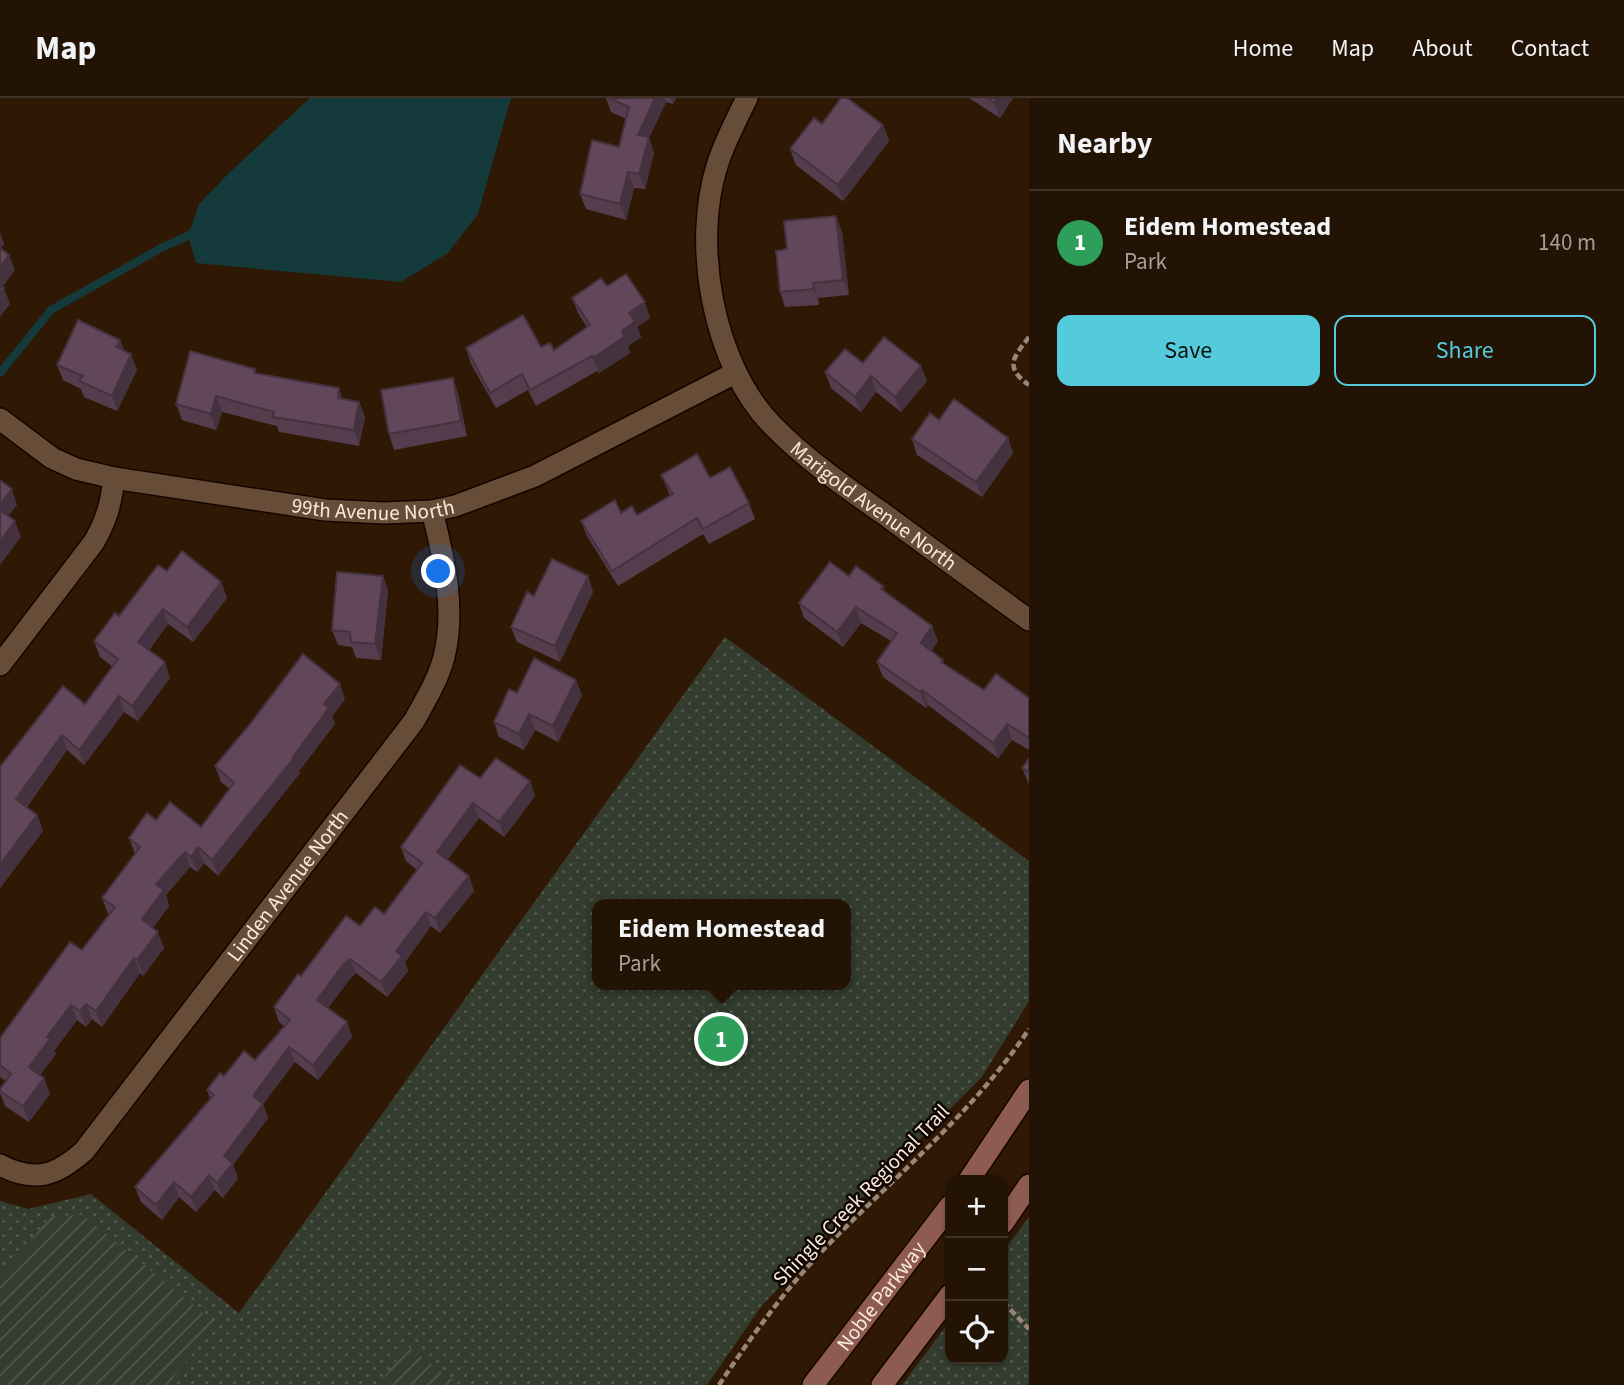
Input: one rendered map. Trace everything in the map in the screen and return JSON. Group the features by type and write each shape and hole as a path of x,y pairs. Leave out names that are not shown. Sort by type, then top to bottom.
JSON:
{"main road":[{"path":"971,1175 1029,1090"},
{"path":"1008,1216 1029,1185"},
{"name":"Noble Parkway","path":"813,1385 945,1213"},
{"path":"882,1385 945,1301"}],"street":[{"path":"735,373 719,327 708,274 707,221 717,167 747,98"},
{"name":"99th Avenue North","path":"0,419 52,457 76,469 114,478 324,510 384,513 432,511 455,506 535,476 735,373"},
{"name":"Marigold Avenue North","path":"735,373 771,424 811,461 1029,620"},
{"path":"0,665 105,523 110,509 114,478"},
{"name":"Linden Avenue North","path":"0,1165 18,1174 43,1175 65,1168 84,1151 414,721 444,658 449,624 447,589 432,511"}],"path":[{"path":"1029,337 1013,360 1013,369 1018,377 1029,385"},
{"name":"Shingle Creek Regional Trail","path":"719,1385 803,1272 966,1108 1003,1065 1029,1029"},
{"path":"1008,1307 1029,1329"}],"green space":[{"path":"725,637 1029,861 1029,1001 982,1077 874,1185 760,1308 707,1385 0,1385 0,1201 28,1209 91,1194 239,1313"},
{"path":"83,1215 217,1324 167,1385 0,1385 0,1278 51,1216"},
{"path":"1029,1217 1029,1385 902,1385 945,1328 945,1364 1008,1364 1008,1245"},
{"path":"407,1346 459,1385 378,1385"}],"water":[{"path":"310,98 511,98 478,214 448,253 401,282 196,263 188,236 199,204"}],"building":[{"path":"609,98 655,98 638,135 649,137 639,174 628,172 620,204 580,194 592,140 619,147 629,107"},
{"path":"841,98 847,98 883,125 838,185 790,149 814,118 822,124"},
{"path":"836,216 843,280 813,283 814,289 780,292 776,251 787,249 784,221"},
{"path":"0,248 9,255 0,267"},
{"path":"626,274 645,302 629,313 635,321 622,331 624,337 593,358 592,356 530,390 522,374 490,393 466,348 523,315 541,347 550,343 554,350 590,325 572,298 601,278 607,286"},
{"path":"78,320 120,340 116,347 131,354 112,396 79,381 83,376 57,365"},
{"path":"884,337 921,366 895,397 871,376 855,397 825,372 845,349 863,363"},
{"path":"190,351 255,369 254,373 339,388 338,398 359,402 354,430 273,417 274,412 216,396 211,414 176,404"},
{"path":"453,378 461,421 389,434 381,390"},
{"path":"954,399 1008,438 976,482 912,439 930,413 939,420"},
{"path":"697,454 710,478 730,467 749,503 703,529 697,518 612,571 581,521 615,500 621,513 632,506 637,515 673,494 661,475"},
{"path":"0,480 12,489 0,505"},
{"path":"0,510 15,521 0,542"},
{"path":"182,551 221,582 187,627 163,609 138,642 165,662 132,706 119,696 79,750 62,735 16,799 37,815 0,865 0,767 63,686 85,704 118,659 94,641 115,613 119,616 158,565 167,571"},
{"path":"552,559 588,576 555,646 511,627 527,592 534,596"},
{"path":"830,562 849,576 856,566 883,586 881,589 932,626 921,643 943,660 941,662 984,690 996,674 1029,698 1029,738 1007,724 993,743 922,690 920,692 877,662 897,633 856,607 837,632 799,603"},
{"path":"337,572 383,576 375,644 351,642 350,632 332,630"},
{"path":"303,654 340,684 324,704 329,708 294,758 212,860 198,847 191,857 185,852 156,884 164,890 142,919 158,932 137,960 134,958 96,1011 86,1004 80,1011 71,1005 29,1067 44,1078 23,1106 0,1091 11,1074 0,1065 0,1038 70,942 82,950 115,907 102,898 140,847 129,838 147,813 156,820 170,802 201,827 234,783 215,766"},
{"path":"534,658 576,680 553,726 529,714 519,734 494,722 509,689 517,693"},
{"path":"496,758 530,781 499,822 473,803 437,852 469,876 435,918 426,912 396,951 402,956 381,982 350,959 343,965 317,1000 347,1022 313,1065 289,1047 253,1096 263,1104 224,1156 233,1163 217,1183 209,1175 191,1197 174,1182 156,1205 135,1187 214,1095 207,1090 220,1073 224,1076 244,1051 255,1060 290,1020 274,1007 346,916 360,926 375,907 384,914 422,863 401,847 460,765 480,778"},
{"path":"1029,759 1029,772 1022,768"}],"waterway":[{"path":"0,373 51,310 161,248 196,232"}],"place":[{"name":"Eidem Homestead","path":"721,1039"}]}
